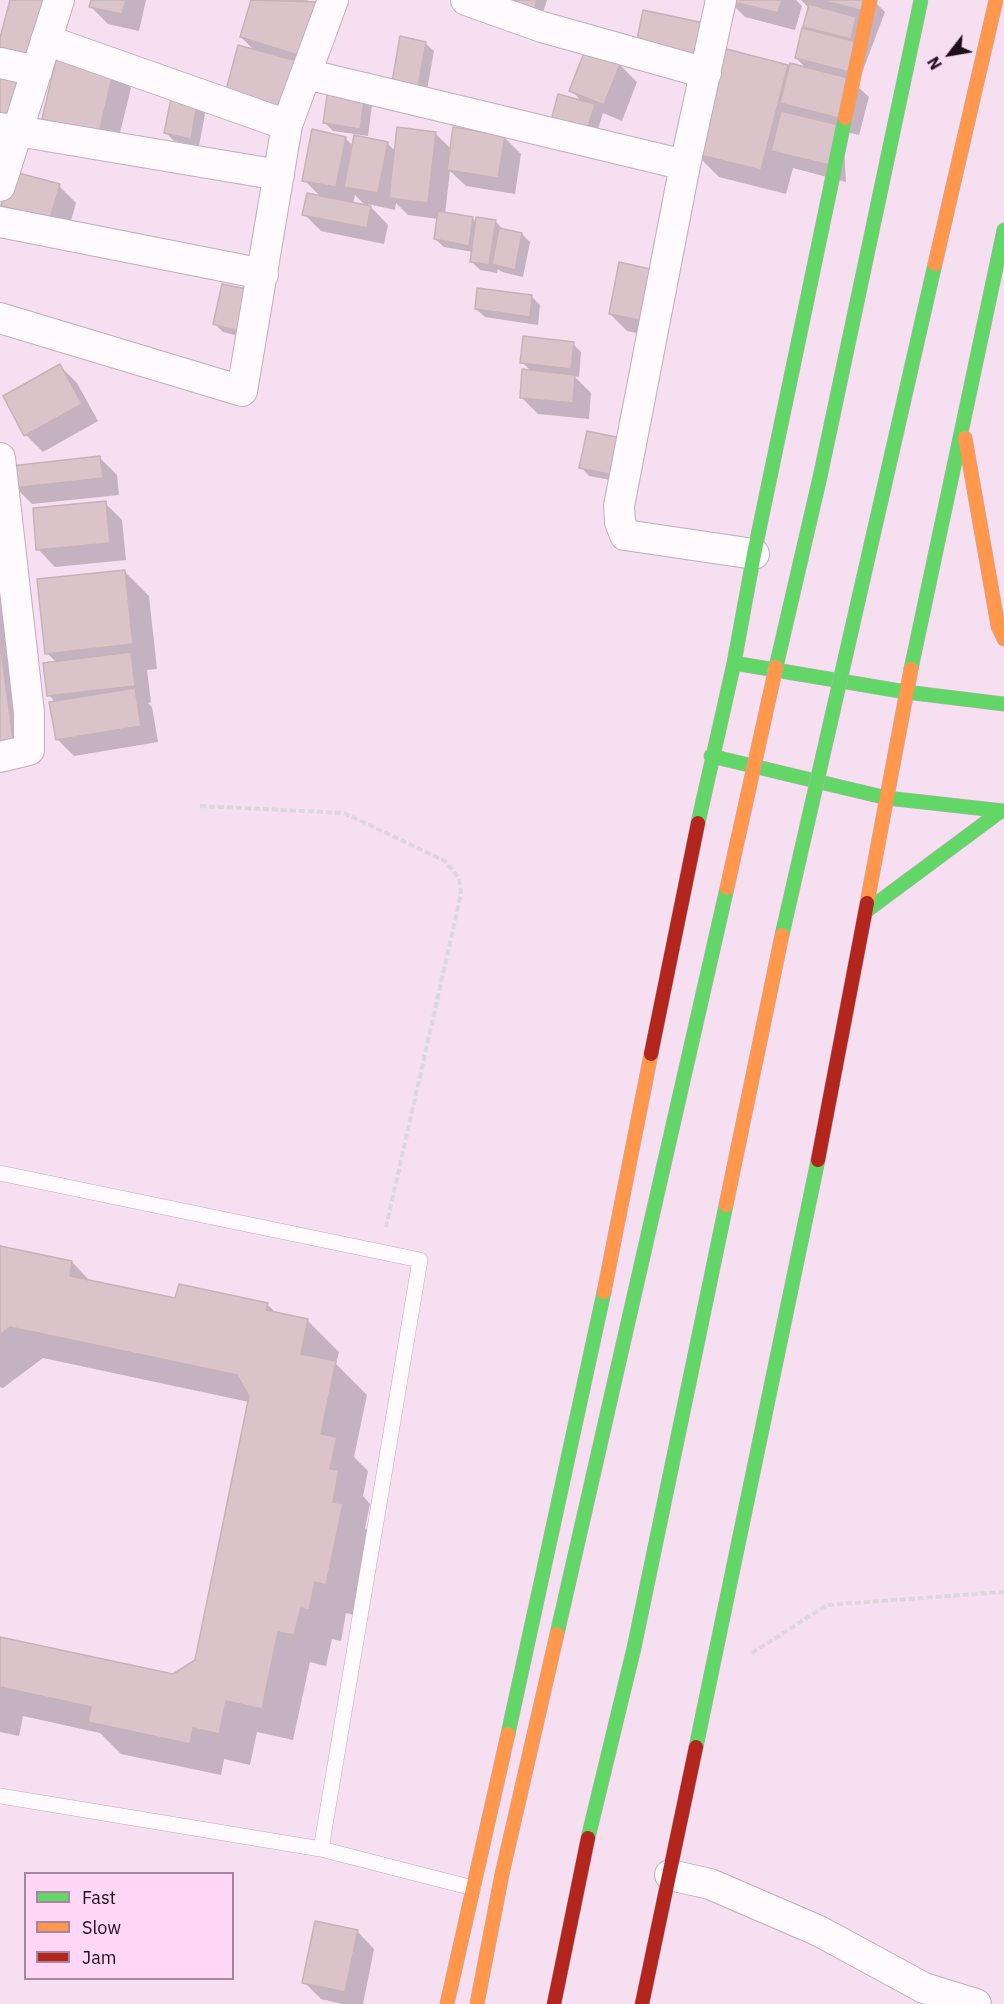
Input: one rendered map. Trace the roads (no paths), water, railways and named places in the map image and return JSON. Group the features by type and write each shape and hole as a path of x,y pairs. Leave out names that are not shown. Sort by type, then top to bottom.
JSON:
{"main road":[{"path":"447,2004 580,1411 711,756 734,663 753,554 870,0"},
{"path":"477,2004 507,1850 719,929 747,793 820,477 921,0"},
{"path":"554,2004 575,1892 634,1647 784,925 904,408 953,178 996,0"},
{"path":"642,2004 799,1260 906,692 963,421 999,278 1004,230"},
{"path":"963,421 998,626 1004,639"},
{"path":"734,663 906,692 1004,704"},
{"path":"711,756 886,798 1002,811"},
{"path":"865,912 1002,811"}],"street":[{"path":"0,186 8,129 37,71 59,0"},
{"path":"0,318 242,391 288,125 333,0"},
{"path":"466,0 542,27 706,73"},
{"path":"721,0 685,165 619,506 620,522 625,535 753,554"},
{"path":"46,40 288,125"},
{"path":"0,63 37,71"},
{"path":"306,74 685,165"},
{"path":"8,129 279,175"},
{"path":"0,222 263,274"},
{"path":"0,458 29,713 29,750 0,757"},
{"path":"670,1875 710,1884 819,1931 924,1988 976,2004"}],"lane":[{"path":"0,1173 420,1260 321,1849"},
{"path":"0,1796 321,1849 473,1888"}]}
